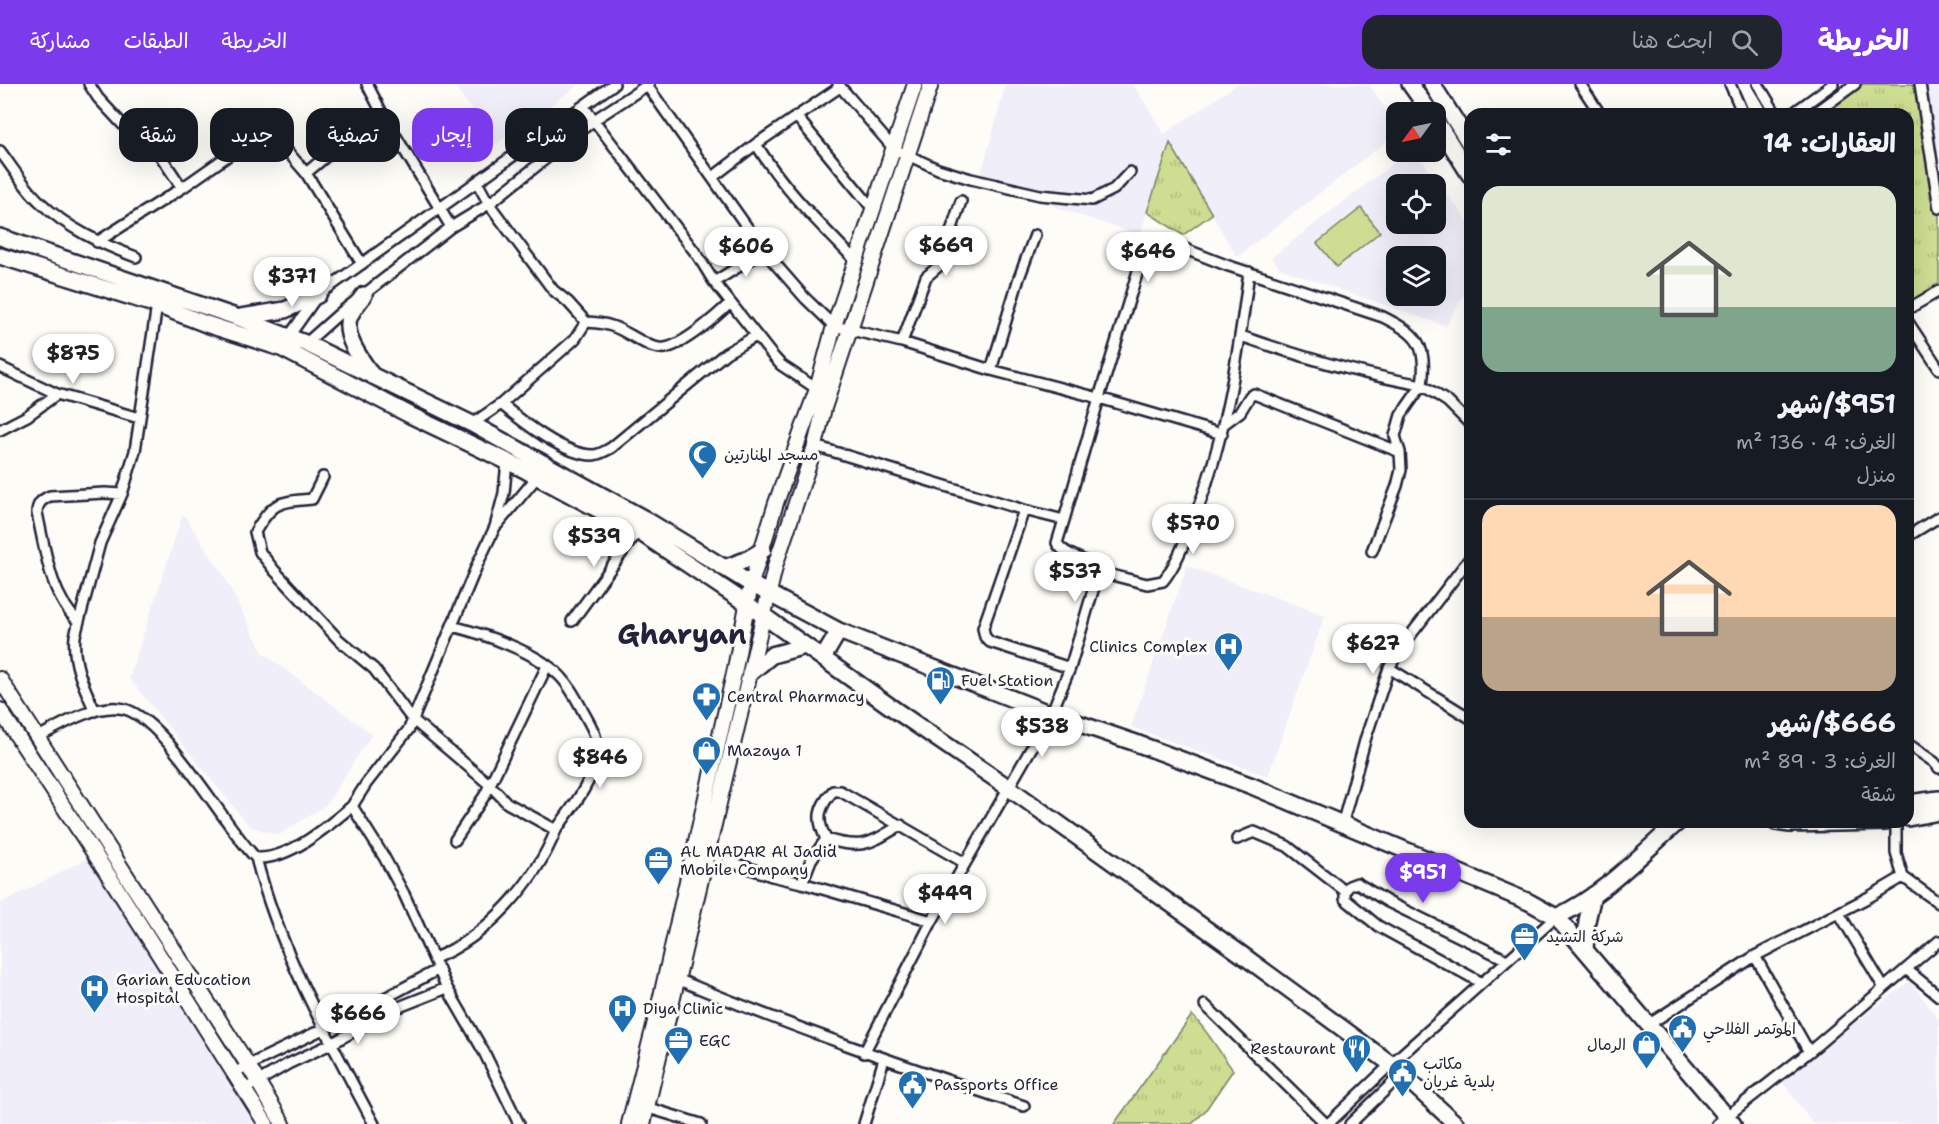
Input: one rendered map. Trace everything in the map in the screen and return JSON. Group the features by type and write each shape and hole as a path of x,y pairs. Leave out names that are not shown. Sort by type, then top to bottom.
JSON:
{"main road":[{"path":"629,1124 641,1105 677,979 776,562 814,446 818,406 817,389 834,326 915,84"},
{"path":"643,1124 641,1105 657,1014 735,669 751,584 776,503 852,329 931,84"},
{"path":"1410,84 1423,102"},
{"path":"1432,84 1464,135"},
{"path":"1446,137 1464,165"},
{"path":"0,237 240,318 285,342 295,356 410,415 507,461 638,531 747,603 1009,788 1397,1068 1456,1124"},
{"path":"0,256 156,305 206,324 285,342 305,343 472,424 643,518 751,584 839,631 1051,714 1252,786 1492,885 1556,917 1648,1025 1725,1121"},
{"path":"240,318 285,310 318,295"},
{"path":"364,295 353,310 348,323 350,338 372,376"},
{"path":"724,568 746,560 763,550"},
{"path":"823,658 839,631"},
{"path":"750,673 772,655 805,646"},
{"path":"0,680 248,1065 283,1124"},
{"path":"0,710 266,1124"},
{"path":"1914,802 1939,799"},
{"path":"1914,817 1939,812"},
{"path":"83,837 97,829"},
{"path":"1556,917 1574,909 1630,867 1662,830"},
{"path":"1585,950 1587,921 1593,895"}],"street":[{"path":"89,84 98,98 124,126 158,152 182,188"},
{"path":"367,84 379,108"},
{"path":"285,342 318,295 614,84"},
{"path":"295,356 305,343 451,227 489,204 594,120 648,84 764,251 834,326 902,342 991,370 1099,398 1222,434"},
{"path":"1580,84 1596,108"},
{"path":"1730,84 1740,108"},
{"path":"1758,84 1772,108"},
{"path":"1800,108 1833,84"},
{"path":"1822,108 1855,84"},
{"path":"1920,84 1939,208"},
{"path":"713,177 839,85 894,149 938,169 971,179 1040,195 1092,200 1114,189 1130,172"},
{"path":"583,106 756,336 781,365 817,389"},
{"path":"796,116 873,209"},
{"path":"98,242 182,188 262,132 275,137 306,173 362,264"},
{"path":"400,143 451,227"},
{"path":"756,144 773,172 799,203 856,261"},
{"path":"0,151 39,202 98,242 136,257"},
{"path":"306,173 320,162"},
{"path":"477,182 489,204 553,290 568,302 586,322 604,323 617,327 652,346 664,349 715,318 730,303"},
{"path":"902,342 926,277 940,265 961,201"},
{"path":"991,370 1019,278 1035,235"},
{"path":"864,1053 932,921 1051,714 1070,668 1097,577 1091,565 1061,550 1057,543 1145,248 1150,242 1162,240 1249,272 1383,316 1404,327 1416,337 1425,368 1422,385 1401,415 1395,436 1400,452 1401,470 1372,551"},
{"path":"714,282 764,251"},
{"path":"1096,571 1147,584 1163,581 1185,541 1205,494 1222,434 1241,336 1249,272"},
{"path":"1914,306 1939,291"},
{"path":"95,711 82,683 74,648 78,621 100,543 122,494 135,451 156,305"},
{"path":"472,424 501,404 575,339 586,322"},
{"path":"1914,331 1939,369"},
{"path":"501,404 536,432 582,454 596,455 611,448 726,353 756,336"},
{"path":"1241,336 1338,367 1422,385 1448,402 1464,418"},
{"path":"0,367 57,394 139,418"},
{"path":"0,430 27,416 57,394"},
{"path":"1224,424 1240,412 1250,396 1254,394 1400,452"},
{"path":"814,446 1064,520"},
{"path":"256,858 269,859 285,853 332,823 352,806 366,783 409,729 429,677 495,527 504,493 507,461"},
{"path":"323,477 312,499 280,502 263,518 255,532 260,552 339,640 374,669 412,718 490,785 507,803 556,830"},
{"path":"495,527 537,477"},
{"path":"78,621 70,614 56,590 37,507 42,500 50,496 122,494"},
{"path":"1024,510 983,628 985,637 990,642 1070,668"},
{"path":"1914,532 1939,517"},
{"path":"572,621 638,531"},
{"path":"1342,825 1366,737 1389,668 1403,645 1464,566"},
{"path":"435,958 452,951 473,937 497,916 532,874 549,847 556,830 584,791 598,744 596,734 560,676 519,650 478,632 452,626"},
{"path":"455,840 490,785 547,666"},
{"path":"1389,668 1464,714"},
{"path":"36,738 95,711 115,707 129,709 146,720 165,739 256,858 269,906 323,1029 374,1124"},
{"path":"1914,748 1939,768"},
{"path":"901,825 861,846 826,839 819,826 820,813 825,800 833,791 840,791 901,825 965,863"},
{"path":"352,806 384,857 435,958 447,988 484,1052 519,1124"},
{"path":"1896,828 1896,853 1903,877 1939,903"},
{"path":"1237,839 1254,832 1287,846 1345,891"},
{"path":"802,883 811,860 826,839"},
{"path":"728,861 772,876 932,921"},
{"path":"1648,1025 1755,956 1903,877"},
{"path":"1482,983 1378,926 1345,899 1345,891 1349,886 1357,883 1388,902 1508,960"},
{"path":"1839,913 1884,988"},
{"path":"1350,1124 1397,1068 1482,983 1556,917"},
{"path":"1725,1121 1939,941"},
{"path":"1755,956 1809,1052"},
{"path":"234,1072 439,969"},
{"path":"1906,969 1939,996"},
{"path":"677,979 864,1053 1024,1106"},
{"path":"245,1089 394,1009 447,988"},
{"path":"1205,1005 1327,1124 1397,1068"},
{"path":"864,1124 884,1059"},
{"path":"641,1105 701,1124"}],"shaded area":[{"path":"453,84 580,84 546,108 505,108 505,138 496,144 493,140 493,108 470,108"},
{"path":"1006,84 1133,84 1164,134 1238,84 1369,84 1386,110 1386,142 1237,257 1170,143 1140,235 979,182"},
{"path":"1923,84 1939,84 1939,179 1927,102"},
{"path":"1395,162 1423,162 1432,174 1386,174 1386,234 1446,234 1446,193 1464,216 1464,294 1446,326 1388,306 1446,306 1446,246 1386,246 1386,305 1281,269 1271,258"},
{"path":"183,514 224,576 263,653 372,734 326,805 279,835 250,827 129,678"},
{"name":"Clinics Complex","path":"1187,566 1325,615 1268,776 1131,727"},
{"name":"Garian Education Hospital","path":"92,856 257,1124 0,1124 0,904"},
{"path":"1910,981 1939,1020 1939,1124 1813,1124 1781,1080"}],"green space":[{"path":"1857,84 1920,84 1939,214 1939,289 1914,304 1914,108 1823,108"},
{"path":"1170,143 1212,214 1183,235 1147,212"},
{"path":"1361,208 1380,232 1337,267 1317,243"},
{"path":"1192,1015 1233,1070 1205,1111 1192,1124 1114,1124"}],"place":[{"name":"مسجد المنارتين","path":"703,480"},
{"name":"Clinics Complex","path":"1228,672"},
{"name":"Fuel Station","path":"940,706"},
{"name":"Central Pharmacy","path":"706,722"},
{"name":"Mazaya 1","path":"706,776"},
{"name":"AL MADAR Al Jadid Mobile Company","path":"659,886"},
{"name":"شركة التشيد","path":"1525,962"},
{"name":"Garian Education Hospital","path":"95,1014"},
{"name":"Diya Clinic","path":"622,1034"},
{"name":"الموتمر الفلاحي","path":"1682,1054"},
{"name":"EGC","path":"678,1066"},
{"name":"الرمال","path":"1647,1070"},
{"name":"Restaurant","path":"1357,1074"},
{"name":"مكاتب بلدية غريان","path":"1402,1098"},
{"name":"Passports Office","path":"913,1110"}],"district":[{"name":"Gharyan","path":"682,634"}]}
